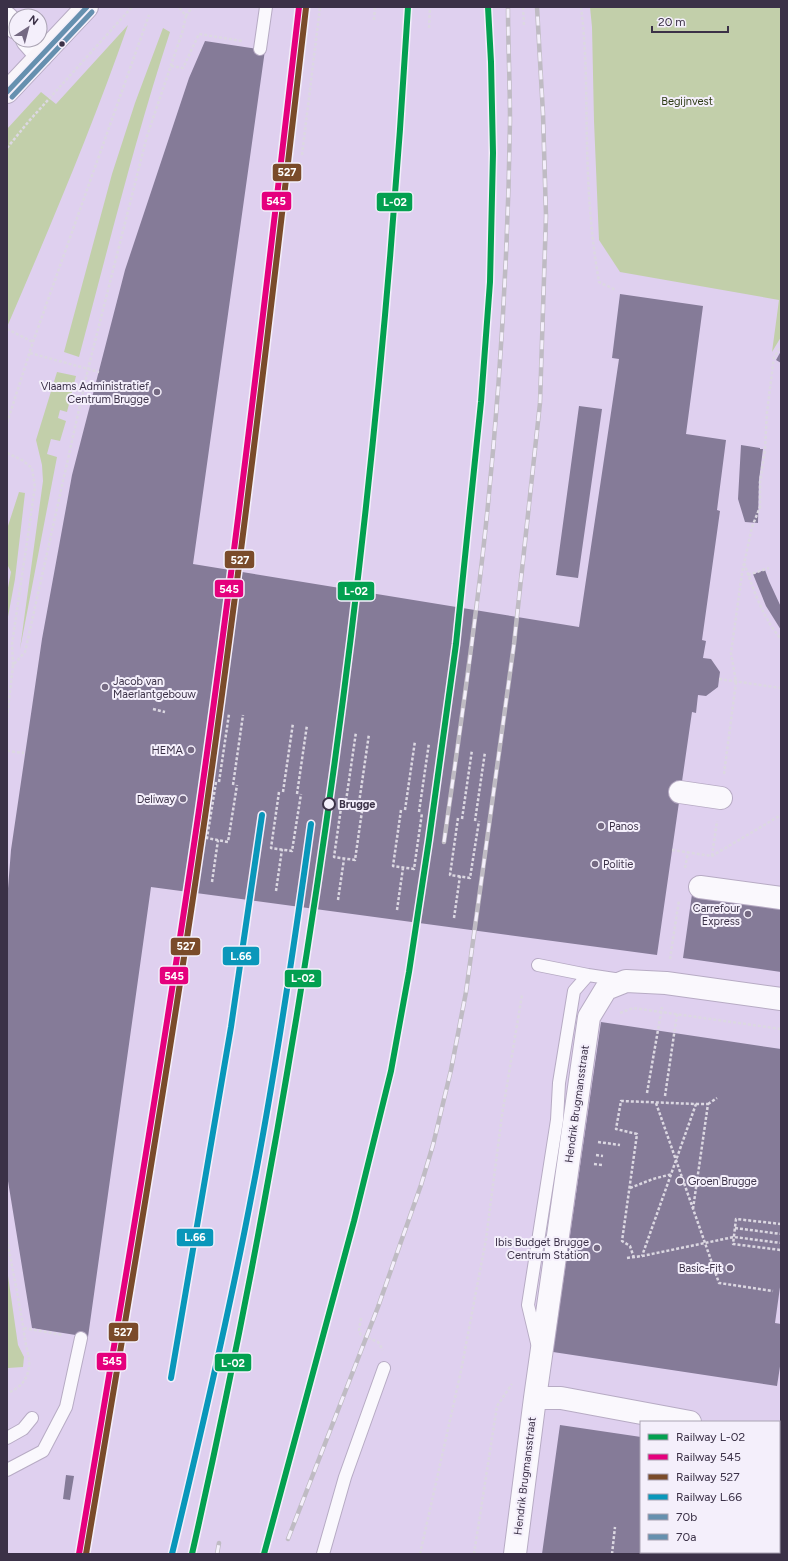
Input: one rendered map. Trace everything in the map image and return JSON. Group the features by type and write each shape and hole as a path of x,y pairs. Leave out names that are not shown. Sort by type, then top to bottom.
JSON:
{"main road":[{"path":"7,92 87,7"}],"street":[{"path":"34,48 41,56"},
{"path":"680,792 721,798"},
{"path":"688,885 781,898"},
{"name":"Hendrik Brugmansstraat","path":"515,1554 535,1398 589,1017 606,989 626,981 666,983 781,999"},
{"path":"535,1398 561,1398 685,1421"}],"lane":[{"path":"261,47 266,7"},
{"path":"538,965 626,981"},
{"path":"541,1359 528,1305 557,1120 559,1083 574,991 588,975"},
{"path":"7,1470 43,1451 66,1407 81,1338"},
{"path":"323,1554 345,1477 384,1368"},
{"path":"7,1438 23,1429 32,1418"}],"path":[{"path":"7,148 29,121 132,7"},
{"path":"179,7 186,16"},
{"path":"13,665 25,652 88,370 147,136 182,33 186,16 192,7"},
{"path":"302,155 320,7"},
{"path":"374,20 375,7"},
{"path":"429,28 430,7"},
{"path":"523,7 524,25"},
{"path":"581,7 585,38 587,147 592,244 599,282 616,290"},
{"path":"7,423 33,342 149,15"},
{"path":"171,66 182,68 198,34 261,47"},
{"path":"7,329 33,342"},
{"path":"712,856 736,682 731,653 744,563 752,527 760,507 760,482 774,357 781,346"},
{"path":"30,353 99,372"},
{"path":"7,454 22,460 32,468 35,487 12,644 13,665 7,718"},
{"path":"744,563 761,609 781,639"},
{"path":"748,575 769,568"},
{"path":"778,635 781,632"},
{"path":"719,680 781,688"},
{"path":"153,709 165,712"},
{"path":"229,714 208,838 228,842 244,715"},
{"path":"293,723 271,848 292,851 301,794"},
{"path":"297,794 307,725"},
{"path":"346,801 356,732"},
{"path":"342,801 334,857 355,860 370,734"},
{"path":"415,741 393,866 414,870 429,743"},
{"path":"472,750 450,874 470,878 485,752"},
{"path":"7,751 24,753"},
{"path":"672,850 712,856 781,815"},
{"path":"212,882 218,840"},
{"path":"276,891 282,850"},
{"path":"647,1093 666,983 688,885 688,852"},
{"path":"338,900 344,859"},
{"path":"397,910 404,868"},
{"path":"454,918 460,876"},
{"path":"420,1554 461,1371 486,1239 502,1115 522,995"},
{"path":"618,1019 620,1013 633,1008 781,1029"},
{"path":"665,1096 677,1014"},
{"path":"634,1258 630,1246 622,1241 637,1134 616,1129 621,1101 708,1104 717,1098"},
{"path":"656,1102 719,1283 773,1291"},
{"path":"642,1256 696,1104"},
{"path":"693,1210 708,1104"},
{"path":"598,1142 620,1145"},
{"path":"596,1155 603,1156"},
{"path":"594,1164 602,1165"},
{"path":"630,1188 672,1174"},
{"path":"781,1224 736,1219 733,1244 781,1250"},
{"path":"735,1228 781,1234"},
{"path":"627,1258 634,1258 734,1237 781,1243"},
{"path":"7,1239 24,1328 29,1366 22,1385 7,1393"},
{"path":"361,1318 359,1330 361,1336 378,1342 385,1354 384,1368"},
{"path":"24,1328 81,1338"},
{"path":"474,1554 497,1406 515,1380 541,1359"},
{"path":"612,1554 615,1527"}],"green space":[{"name":"Begijnvest","path":"590,7 781,7 781,337 772,352 779,300 620,272 599,240 592,27"},
{"path":"128,25 55,215 7,327 7,129 41,92 56,104"},
{"path":"163,28 170,32 133,153 79,357 64,352 112,174 135,103"},
{"path":"57,372 76,376 67,412 60,410 58,418 66,421 60,441 51,439 47,454 57,457 20,649 43,481 42,465 36,440"},
{"path":"19,492 25,493 15,579 7,622 7,593 11,572 7,564 7,529"},
{"path":"7,1269 18,1345 24,1357 23,1367 8,1368"}],"building":[{"path":"205,41 265,50 193,564 579,627 619,359 612,358 620,294 703,306 686,434 726,440 717,510 720,511 702,640 706,641 703,658 711,659 720,672 718,687 706,696 698,695 696,713 692,712 657,955 151,887 88,1337 32,1328 7,1175 7,901 11,850 42,639 72,475 125,270 189,78"},
{"path":"781,351 781,363 776,360"},
{"path":"579,406 602,409 578,578 556,575"},
{"path":"741,445 763,449 759,480 758,523 745,522 738,499"},
{"path":"765,570 781,607 781,630 766,606 753,574"},
{"path":"694,880 781,892 781,972 683,958"},
{"name":"Groen Brugge","path":"601,1022 781,1049 781,1280 775,1323 781,1324 781,1360 777,1386 553,1352"},
{"path":"560,1425 640,1437 640,1553 772,1553 772,1554 542,1554"},
{"path":"780,1458 781,1458 780,1503"},
{"path":"66,1475 74,1476 70,1500 63,1499"}],"railway":[{"path":"444,842 477,604 495,423 505,272 509,171 510,121 508,7"},
{"path":"288,1539 378,1307 421,1185 433,1145 451,1070 466,992 514,644 540,403 546,216 543,114 537,7"},
{"path":"217,1554 219,1543"}],"rail line":[{"name":"545","path":"79,1554 126,1275 199,810 239,509 299,7"},
{"name":"L-02","path":"192,1554 233,1363 270,1171 303,978 332,785 356,591 377,397 395,202 408,7"},
{"name":"L-02","path":"264,1554 354,1221 391,1071 409,972 429,840 456,644 481,402 490,282 493,153 488,7"},
{"name":"527","path":"86,1554 133,1275 206,810 271,309 306,8"},
{"name":"L.66","path":"171,1378 231,1027 262,815"},
{"name":"L.66","path":"172,1554 224,1329 261,1147 284,1009 311,824"}],"transit line":[{"name":"70b","path":"7,92 87,7"},
{"name":"70a","path":"12,97 92,12"}],"place":[{"name":"Vlaams Administratief Centrum Brugge","path":"157,392"},
{"name":"Jacob van Maerlantgebouw","path":"105,687"},
{"name":"HEMA","path":"191,750"},
{"name":"Deliway","path":"183,799"},
{"name":"Brugge","path":"329,804"},
{"name":"Panos","path":"601,826"},
{"name":"Politie","path":"595,864"},
{"name":"Carrefour Express","path":"748,914"},
{"name":"Groen Brugge","path":"680,1181"},
{"name":"Ibis Budget Brugge Centrum Station","path":"597,1248"},
{"name":"Basic-Fit","path":"730,1268"}]}
